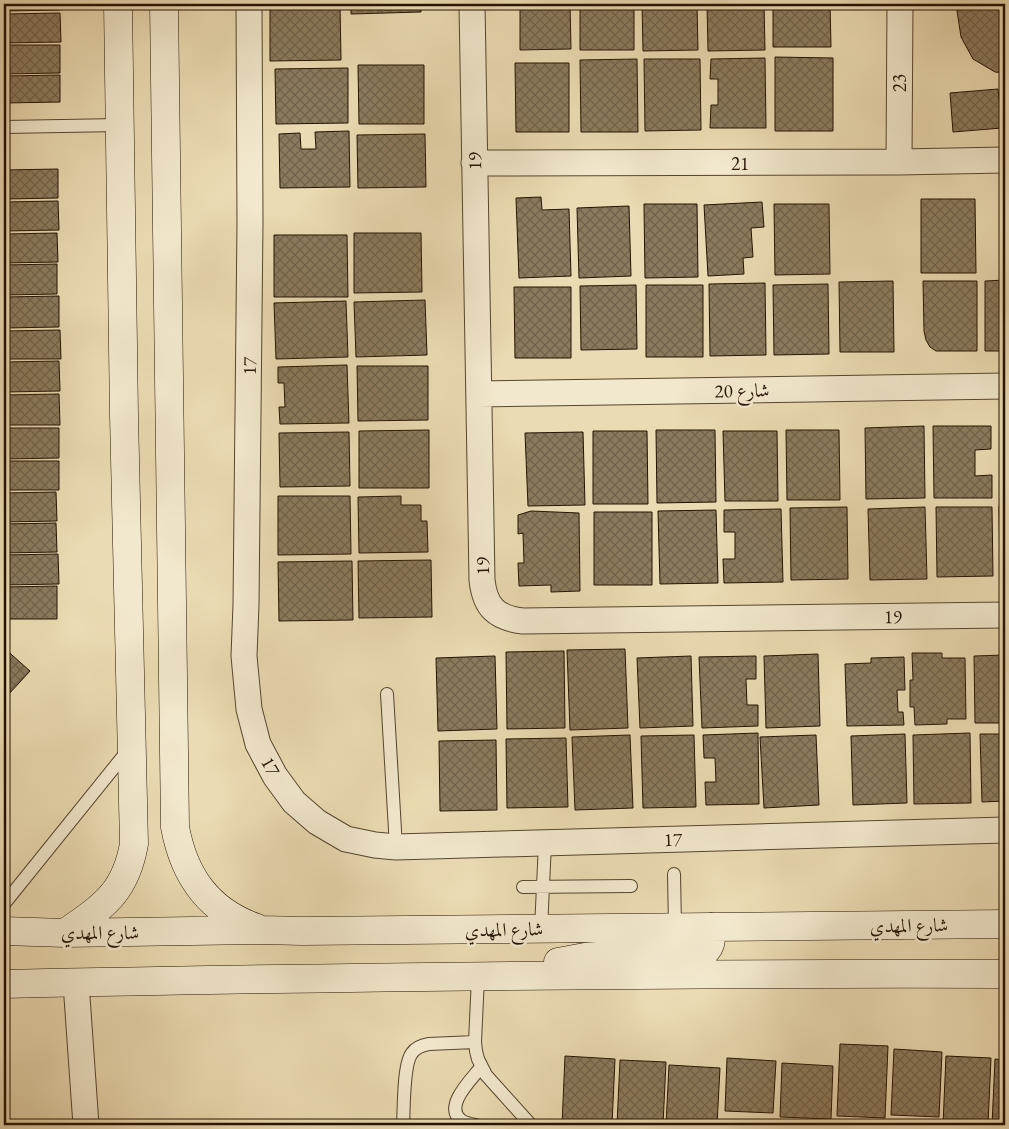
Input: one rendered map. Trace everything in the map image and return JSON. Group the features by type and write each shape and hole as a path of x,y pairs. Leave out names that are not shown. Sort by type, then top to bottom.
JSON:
{"main road":[{"path":"65,933 98,910 110,899 119,886 131,858 134,844 124,434 118,4"},
{"path":"164,4 175,827 185,863 194,880 205,894 232,917 263,930"},
{"name":"شارع المهدي","path":"4,931 65,933 1005,924"},
{"path":"522,976 552,963 585,957 701,954 710,945 711,927"},
{"path":"4,984 522,976 1005,974"}],"street":[{"name":"17","path":"249,4 250,222 244,656 249,709 258,744 275,776 294,802 317,822 346,838 375,845 396,847 1005,830"},
{"name":"19","path":"472,4 482,570 483,593 489,605 498,614 510,620 523,621 1005,615"},
{"name":"23","path":"899,162 900,4"},
{"name":"21","path":"474,163 1005,160"},
{"name":"شارع 20","path":"479,394 1005,386"},
{"path":"76,983 86,1125"}],"lane":[{"path":"4,127 120,125"},
{"path":"387,694 396,847"},
{"path":"4,904 132,746"},
{"path":"541,929 545,843"},
{"path":"674,874 675,927"},
{"path":"523,887 631,886"},
{"path":"478,977 475,1042 481,1066 486,1075 531,1125"},
{"path":"403,1125 407,1065 412,1053 423,1045 475,1042"},
{"path":"476,1125 461,1120 456,1112 455,1103 481,1066"}],"building":[{"path":"4,4 60,4 60,10 4,11"},
{"path":"351,4 421,4 421,12 351,14"},
{"path":"520,4 570,4 571,49 520,50"},
{"path":"580,4 634,4 634,50 580,50"},
{"path":"642,4 697,4 698,50 643,51"},
{"path":"707,4 764,4 765,50 708,51"},
{"path":"773,4 830,4 831,47 773,47"},
{"path":"956,4 1005,4 1005,73 995,72 973,59 961,37"},
{"path":"270,5 340,5 341,60 270,61"},
{"path":"60,13 61,42 4,43 4,14"},
{"path":"4,45 60,45 60,73 4,74"},
{"path":"775,57 833,58 833,131 775,131"},
{"path":"765,58 766,128 710,128 711,105 718,105 718,79 710,79 711,59"},
{"path":"637,59 638,132 581,132 580,60"},
{"path":"644,59 700,59 701,130 645,131"},
{"path":"515,63 569,63 569,132 516,132"},
{"path":"358,65 424,65 424,124 359,124"},
{"path":"348,68 348,123 276,124 275,69"},
{"path":"60,75 60,102 4,103 4,76"},
{"path":"998,89 1002,128 953,132 950,93"},
{"path":"349,131 350,187 280,188 279,134 300,133 301,149 316,149 315,132"},
{"path":"425,134 426,187 358,188 357,135"},
{"path":"58,169 58,198 4,199 4,170"},
{"path":"541,197 542,210 569,209 571,276 519,278 516,198"},
{"path":"921,199 975,199 976,273 921,273"},
{"path":"58,201 59,230 4,231 4,202"},
{"path":"762,202 764,227 751,228 753,257 743,258 744,274 708,276 704,205"},
{"path":"644,204 697,204 698,277 645,278"},
{"path":"774,204 829,204 830,274 775,275"},
{"path":"629,206 631,276 579,278 577,208"},
{"path":"57,233 58,262 4,263 4,234"},
{"path":"354,233 421,233 422,292 354,293"},
{"path":"274,235 347,235 348,297 274,297"},
{"path":"57,264 57,294 4,295 4,265"},
{"path":"1005,280 1005,351 985,351 985,281"},
{"path":"893,281 894,352 840,352 839,282"},
{"path":"923,281 977,281 977,351 936,351 930,347 924,331"},
{"path":"765,283 766,355 710,356 709,284"},
{"path":"828,284 829,354 774,355 773,285"},
{"path":"636,285 637,349 581,350 580,286"},
{"path":"646,285 703,285 703,357 646,357"},
{"path":"514,287 571,287 571,358 515,358"},
{"path":"59,296 59,327 4,328 4,297"},
{"path":"425,300 427,355 356,357 354,302"},
{"path":"346,301 348,357 276,359 274,303"},
{"path":"60,330 61,359 4,359 4,331"},
{"path":"59,361 60,391 4,392 4,362"},
{"path":"347,365 349,423 280,424 279,407 285,407 284,383 278,383 278,367"},
{"path":"357,366 428,366 428,420 358,421"},
{"path":"59,394 60,425 4,425 4,395"},
{"path":"1000,419 1005,419 1005,492 1001,492"},
{"path":"924,426 925,498 866,499 865,428"},
{"path":"933,426 991,426 991,449 975,450 975,476 992,475 992,498 934,498"},
{"path":"4,428 59,428 59,458 4,459"},
{"path":"429,430 429,488 359,488 359,431"},
{"path":"656,430 715,430 716,502 657,503"},
{"path":"786,430 839,430 840,500 787,500"},
{"path":"593,431 647,431 648,504 593,504"},
{"path":"723,431 777,431 778,501 725,501"},
{"path":"349,432 350,486 280,487 279,433"},
{"path":"583,432 585,505 528,506 525,433"},
{"path":"4,461 59,461 59,490 4,490"},
{"path":"56,492 57,521 4,522 4,493"},
{"path":"278,496 350,496 351,554 278,555"},
{"path":"401,496 401,505 421,505 421,521 427,521 428,552 359,553 358,497"},
{"path":"999,506 1005,506 1005,578 1000,578"},
{"path":"847,507 848,579 791,580 790,508"},
{"path":"925,507 927,579 870,580 868,509"},
{"path":"936,507 992,507 993,576 937,577"},
{"path":"781,509 783,582 724,583 723,559 735,559 735,532 724,532 724,510"},
{"path":"716,510 718,583 660,584 658,511"},
{"path":"531,511 579,513 580,591 551,592 551,585 519,586 518,563 524,563 523,533 518,534 518,515"},
{"path":"594,512 652,512 652,585 594,585"},
{"path":"56,523 57,552 4,553 4,524"},
{"path":"58,554 59,584 4,585 4,555"},
{"path":"431,560 432,617 359,618 358,561"},
{"path":"352,561 353,620 279,621 278,562"},
{"path":"57,586 57,619 4,619 4,587"},
{"path":"4,648 30,671 8,695 4,691"},
{"path":"625,649 628,728 570,730 567,650"},
{"path":"564,651 565,728 507,729 506,652"},
{"path":"912,653 942,653 942,658 965,658 966,719 947,719 947,724 915,725 914,707 910,707 910,680 913,680"},
{"path":"818,654 820,726 766,728 764,656"},
{"path":"1005,655 1005,723 975,723 974,656"},
{"path":"495,656 497,729 438,731 436,658"},
{"path":"691,656 693,726 640,728 637,658"},
{"path":"756,656 756,679 746,679 747,705 758,705 758,726 702,728 699,657"},
{"path":"904,657 905,690 897,690 898,712 903,712 904,725 847,726 845,664 871,663 871,658"},
{"path":"758,733 759,804 706,805 705,782 716,782 715,758 704,758 703,735"},
{"path":"970,733 971,803 914,804 913,735"},
{"path":"905,734 907,803 853,805 851,736"},
{"path":"980,734 1005,734 1005,801 982,802"},
{"path":"630,735 633,808 575,810 572,737"},
{"path":"694,735 696,807 643,808 641,736"},
{"path":"816,735 819,805 764,808 760,737"},
{"path":"566,738 568,807 507,808 506,739"},
{"path":"496,740 497,810 440,811 439,741"},
{"path":"840,1044 888,1046 885,1118 837,1116"},
{"path":"894,1049 942,1052 939,1117 891,1115"},
{"path":"565,1056 615,1059 612,1125 562,1125"},
{"path":"946,1056 991,1058 988,1125 943,1125"},
{"path":"727,1058 776,1061 773,1113 725,1111"},
{"path":"995,1059 1005,1060 1005,1125 992,1125"},
{"path":"620,1060 666,1062 663,1125 617,1125"},
{"path":"782,1063 833,1066 831,1119 780,1117"},
{"path":"669,1065 720,1068 717,1125 666,1125"}]}
